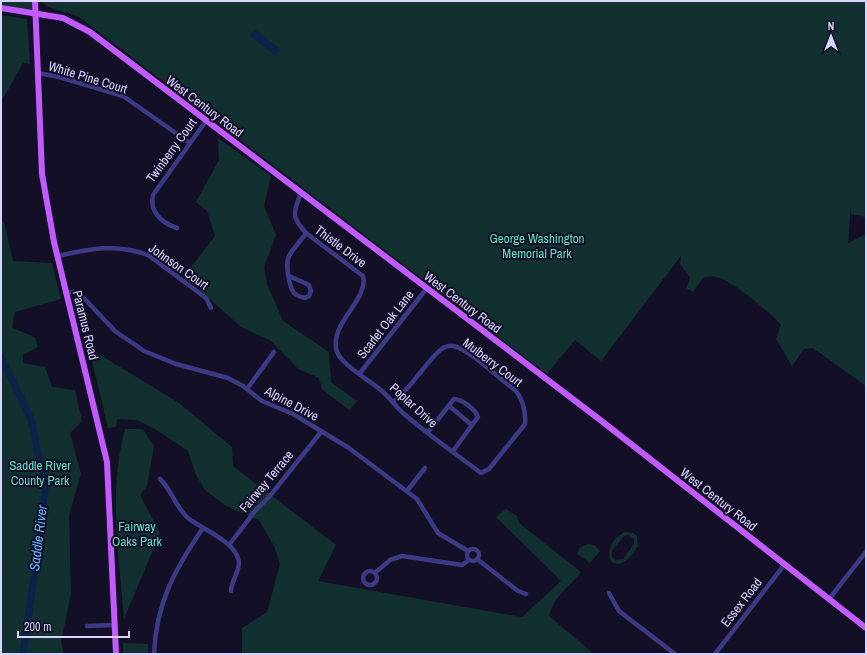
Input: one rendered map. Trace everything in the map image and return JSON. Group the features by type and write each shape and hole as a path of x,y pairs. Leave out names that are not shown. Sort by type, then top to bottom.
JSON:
{"main road":[{"name":"Paramus Road","path":"35,1 44,186 66,293 107,462 113,602 116,625 116,654"},
{"name":"West Century Road","path":"1,8 63,18 81,26 599,419 866,628"}],"street":[{"name":"White Pine Court","path":"38,73 59,77 123,96 190,143"},
{"name":"Twinberry Court","path":"177,228 157,216 152,208 154,191 206,120"},
{"name":"Thistle Drive","path":"301,193 294,215 296,222 306,233 364,276 364,288 345,316 336,338"},
{"path":"289,276 309,285 311,291 309,296 305,298 296,295 293,291 289,276 287,262 289,256 306,233"},
{"name":"Johnson Court","path":"58,256 102,247 120,247 138,251 148,255 206,298 211,308"},
{"name":"Scarlet Oak Lane","path":"360,373 427,288"},
{"name":"Alpine Drive","path":"66,293 73,292 80,294 115,330 144,351 176,364 218,374 247,389 262,401 293,414 349,448 407,490 421,503 438,532 468,551"},
{"name":"Poplar Drive","path":"336,338 338,355 393,402 402,413 481,473 487,472 491,467"},
{"name":"Mulberry Court","path":"393,402 406,392 442,349 453,346 464,351 516,391 524,410 524,424 491,467"},
{"path":"247,389 274,352"},
{"path":"428,432 454,399 459,399 477,412 478,417 453,451"},
{"path":"449,406 472,425"},
{"name":"Fairway Terrace","path":"229,545 255,511 269,497 321,432"},
{"path":"407,490 425,468"},
{"path":"160,479 165,483 179,509 189,519 229,545 236,554 239,562 231,590"},
{"path":"154,654 158,616 167,590 181,561 203,528"},
{"path":"469,560 467,556 468,551 472,549 478,551 479,554 477,559"},
{"path":"829,599 866,552"},
{"path":"376,572 390,560 402,556 462,566 469,560 473,561 477,559"},
{"path":"477,559 518,591 526,594"},
{"name":"Essex Road","path":"715,654 785,564"},
{"path":"609,593 619,611 674,654"},
{"path":"87,626 116,625"}],"green space":[{"path":"1,1 35,1 35,13 1,8"},
{"name":"George Washington Memorial Park","path":"41,1 866,1 866,217 851,214 851,205 848,243 866,234 866,386 813,348 804,349 792,366 776,339 781,325 776,320 741,290 723,279 717,277 704,277 693,292 686,288 690,278 680,264 681,256 601,361 575,340 547,374 79,17 49,7"},
{"path":"1,15 27,19 30,64 23,63 1,102"},
{"path":"218,138 271,176 264,206 276,235 264,267 267,284 283,321 329,352 331,382 357,401 349,410 322,389 319,378 298,369 271,341 241,327 184,276 215,236 207,211 196,202 219,160"},
{"name":"Saddle River County Park","path":"1,221 4,222 13,261 52,263 61,299 15,312 12,328 35,337 38,347 23,355 23,363 45,367 52,387 75,390 82,421 70,433 81,474 69,515 71,593 61,642 64,654 1,654"},
{"path":"89,348 179,403 232,447 233,466 336,545 318,581 522,617 561,581 496,517 506,509 517,516 519,523 581,572 558,597 549,616 594,654 242,654 242,628 267,612 280,564 274,546 259,520 226,506 205,490 196,475 188,451 155,429 137,420 117,419 116,427 108,428"},
{"name":"Fairway Oaks Park","path":"125,429 143,429 154,446 147,486 140,495 160,533 124,619 116,524 116,500 117,476"},
{"path":"626,532 633,533 637,536 638,546 625,562 618,564 613,563 610,559 610,550 614,540","holes":["629,535 634,539 634,544 623,559 615,560 612,556 612,551 624,536"]},
{"path":"588,544 594,545 600,551 590,563 577,554 580,547"},
{"path":"123,643 148,644 148,654 123,654"}],"water":[{"path":"255,29 281,50 276,56 250,36"}],"waterway":[{"name":"Saddle River","path":"1,357 31,419 45,488 23,654"}]}
